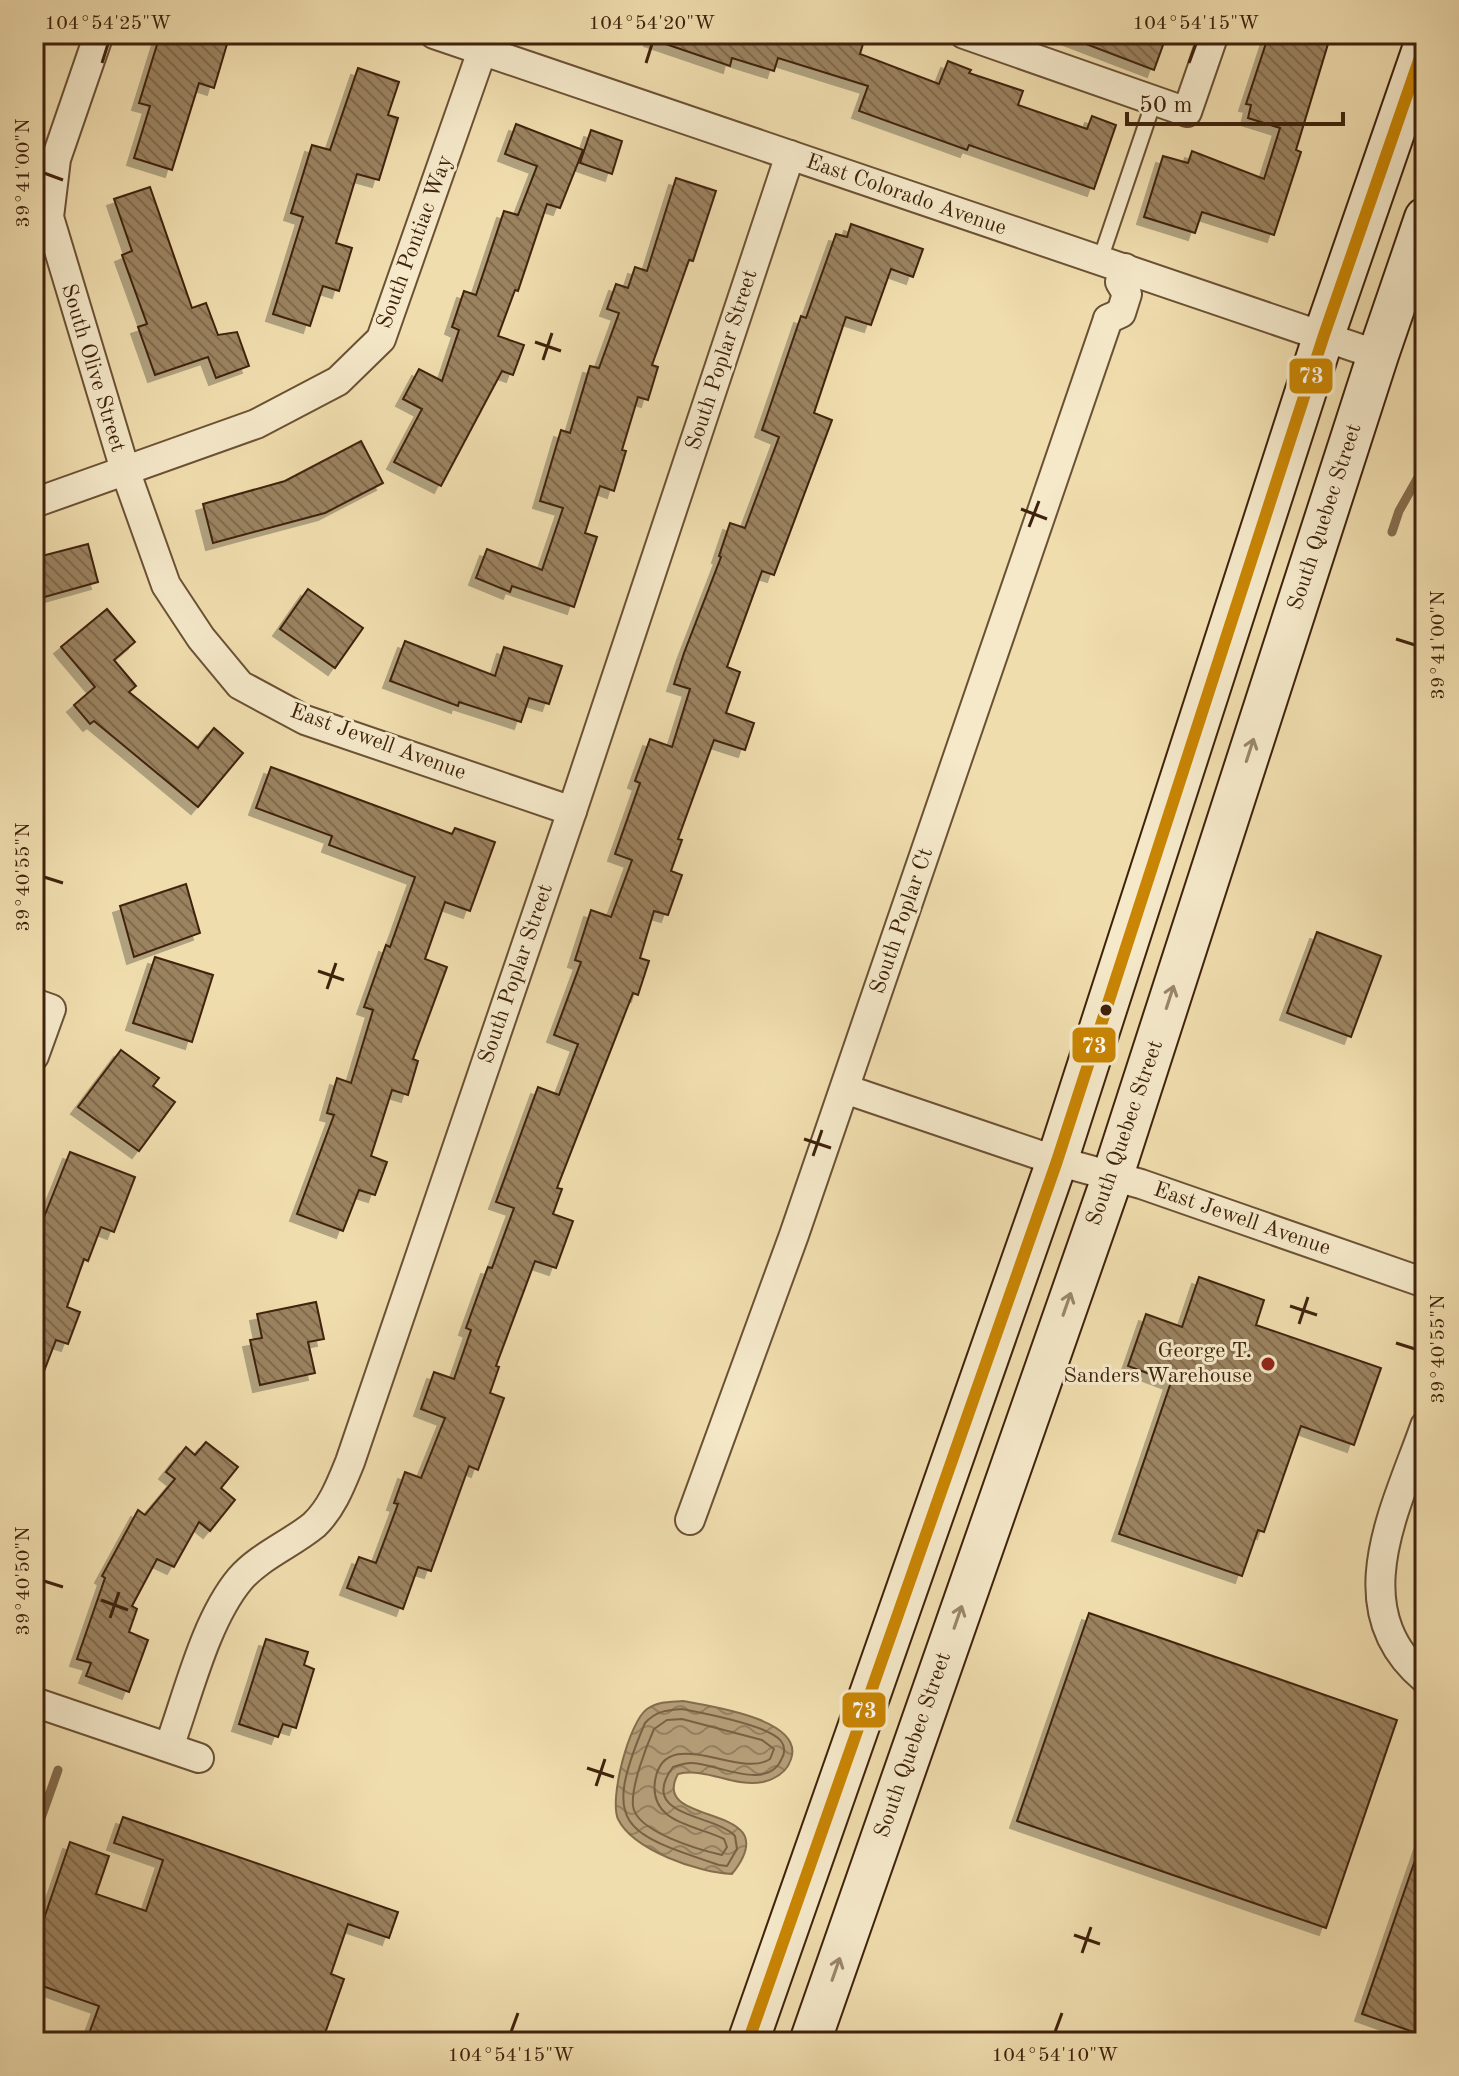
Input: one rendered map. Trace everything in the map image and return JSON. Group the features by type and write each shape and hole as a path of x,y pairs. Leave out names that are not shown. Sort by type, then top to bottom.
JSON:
{"main road":[{"path":"748,2042 1057,1161 1324,335 1425,43"},
{"name":"South Quebec Street","path":"810,2042 1112,1178 1425,218"}],"street":[{"name":"South Olive Street","path":"99,34 56,159 49,217 125,470"},
{"name":"East Colorado Avenue","path":"434,34 1115,270 1324,335 1378,355"},
{"path":"964,34 1187,112 1214,34"},
{"name":"South Pontiac Way","path":"125,470 256,424 338,381 381,339 482,51"},
{"name":"South Poplar Street","path":"169,1747 209,1635 230,1592 244,1575 326,1512 350,1462 572,811 790,155"},
{"name":"South Poplar Ct","path":"690,1520 845,1089 1108,319 1121,313 1127,294 1115,270"},
{"path":"34,503 125,470"},
{"name":"East Jewell Avenue","path":"125,470 166,585 201,638 240,685 305,720 572,811"},
{"path":"34,1056 42,1006"},
{"name":"East Jewell Avenue","path":"845,1089 1057,1161 1141,1184 1425,1283"},
{"path":"1425,1426 1385,1542 1379,1573 1382,1609 1395,1641 1411,1666 1425,1679"},
{"path":"34,1702 199,1758"}],"lane":[{"path":"1115,270 1154,101"}],"water":[{"path":"683,1701 732,1711 770,1724 784,1734 791,1745 787,1768 763,1782 742,1782 699,1773 678,1774 674,1791 682,1802 733,1824 744,1835 745,1851 732,1874 702,1869 668,1858 638,1841 618,1819 618,1779 640,1717 656,1705"}],"building":[{"path":"189,34 230,34 214,88 199,83 172,170 134,158 150,106 139,103 160,35 186,43"},
{"path":"652,34 866,34 860,54 939,84 948,61 971,70 969,73 1023,91 1018,105 1087,129 1092,116 1116,125 1094,189 969,145 967,150 859,111 868,86 778,58 774,71 732,58 730,66 651,39"},
{"path":"1065,34 1167,34 1154,70"},
{"path":"1269,34 1331,34 1296,150 1301,152 1274,235 1202,212 1195,233 1144,217 1163,156 1188,163 1192,151 1264,179 1280,128 1248,118 1251,105 1246,104"},
{"path":"358,68 399,82 388,115 398,118 379,180 357,174 336,243 352,248 339,291 323,286 310,326 273,314 303,217 291,213 312,145 330,150"},
{"path":"516,124 583,150 560,208 547,204 518,291 515,290 498,336 524,345 513,375 502,371 441,486 394,462 422,409 403,399 419,369 442,381 459,330 452,327 464,291 476,295 504,211 518,215 537,166 505,154"},
{"path":"591,130 622,141 612,174 580,163"},
{"path":"676,178 716,191 693,261 689,260 652,365 658,367 648,400 638,397 614,491 600,486 585,533 597,537 574,607 512,586 510,592 476,578 487,549 542,570 563,508 540,501 561,430 570,433 590,366 599,368 619,313 607,309 616,284 628,288 635,267 647,271"},
{"path":"150,187 192,308 206,303 218,335 237,332 249,366 216,378 208,357 155,375 138,327 147,324 122,255 132,251 114,199"},
{"path":"851,224 923,249 913,277 891,269 871,325 846,317 814,413 832,420 774,575 762,571 727,667 740,672 726,713 754,723 745,750 714,740 678,839 682,840 671,871 682,875 668,915 654,911 640,958 649,961 638,995 633,993 557,1188 562,1189 553,1214 573,1221 556,1268 535,1261 496,1366 499,1367 490,1393 504,1398 478,1470 469,1466 431,1571 418,1567 403,1609 347,1588 359,1557 376,1563 398,1504 394,1503 405,1472 421,1478 445,1418 421,1409 434,1372 454,1379 471,1330 466,1328 514,1208 496,1202 538,1087 559,1095 578,1044 554,1035 581,962 575,960 591,910 611,917 632,860 615,854 640,783 635,781 650,739 672,747 690,689 674,684 684,653 721,557 730,523 745,528 779,437 762,430 801,316 806,318 836,234 847,237"},
{"path":"361,441 383,483 325,513 213,543 203,504 285,481"},
{"path":"88,544 98,582 34,600 34,558"},
{"path":"308,589 363,628 335,668 280,629"},
{"path":"107,609 135,642 114,660 136,686 129,692 198,748 214,728 243,753 198,807 94,721 90,724 74,705 95,687 61,647"},
{"path":"405,641 495,676 504,647 562,666 549,704 529,698 521,722 459,702 458,706 390,681"},
{"path":"271,767 452,834 455,828 495,842 470,911 445,902 425,959 447,967 413,1059 418,1061 408,1095 392,1090 371,1156 387,1162 375,1195 359,1190 343,1231 297,1214 334,1115 327,1113 337,1078 351,1083 373,1010 364,1007 415,877 329,845 332,836 256,808"},
{"path":"186,884 200,933 134,957 120,906"},
{"path":"1317,932 1381,956 1351,1037 1287,1013"},
{"path":"155,957 213,975 192,1042 133,1023"},
{"path":"121,1050 159,1078 153,1086 175,1102 139,1151 78,1107"},
{"path":"70,1152 135,1177 114,1232 101,1227 88,1261 84,1259 67,1307 80,1312 68,1344 56,1340 34,1392 34,1242"},
{"path":"1199,1277 1264,1300 1256,1325 1381,1368 1354,1445 1301,1426 1264,1532 1258,1530 1242,1576 1119,1534 1171,1382 1128,1366 1146,1314 1182,1327"},
{"path":"316,1302 324,1339 308,1342 315,1373 260,1385 250,1340 262,1338 257,1314"},
{"path":"206,1442 238,1467 221,1488 235,1500 210,1531 199,1522 174,1567 157,1559 132,1606 137,1609 129,1632 148,1640 129,1692 86,1676 91,1663 77,1659 105,1578 102,1576 138,1510 145,1515 175,1479 166,1472 186,1447 195,1455"},
{"path":"1089,1613 1397,1720 1326,1928 1017,1821"},
{"path":"266,1639 308,1652 304,1665 314,1669 296,1728 283,1724 278,1737 239,1724"},
{"path":"123,1817 398,1912 389,1938 348,1924 331,1974 344,1979 322,2042 86,2042 99,2006 34,1983 34,1948 70,1842 109,1856 96,1894 146,1911 163,1860 114,1843"},
{"path":"1421,1843 1425,1844 1425,2036 1362,2014"}],"waterway":[{"path":"1392,532 1399,511 1425,465"},
{"path":"1423,577 1425,587"},
{"path":"34,1838 58,1770"}],"transit line":[{"name":"73","path":"748,2042 1057,1161 1324,335 1425,43"}],"place":[{"name":"George T. Sanders Warehouse","path":"1268,1364"}]}
